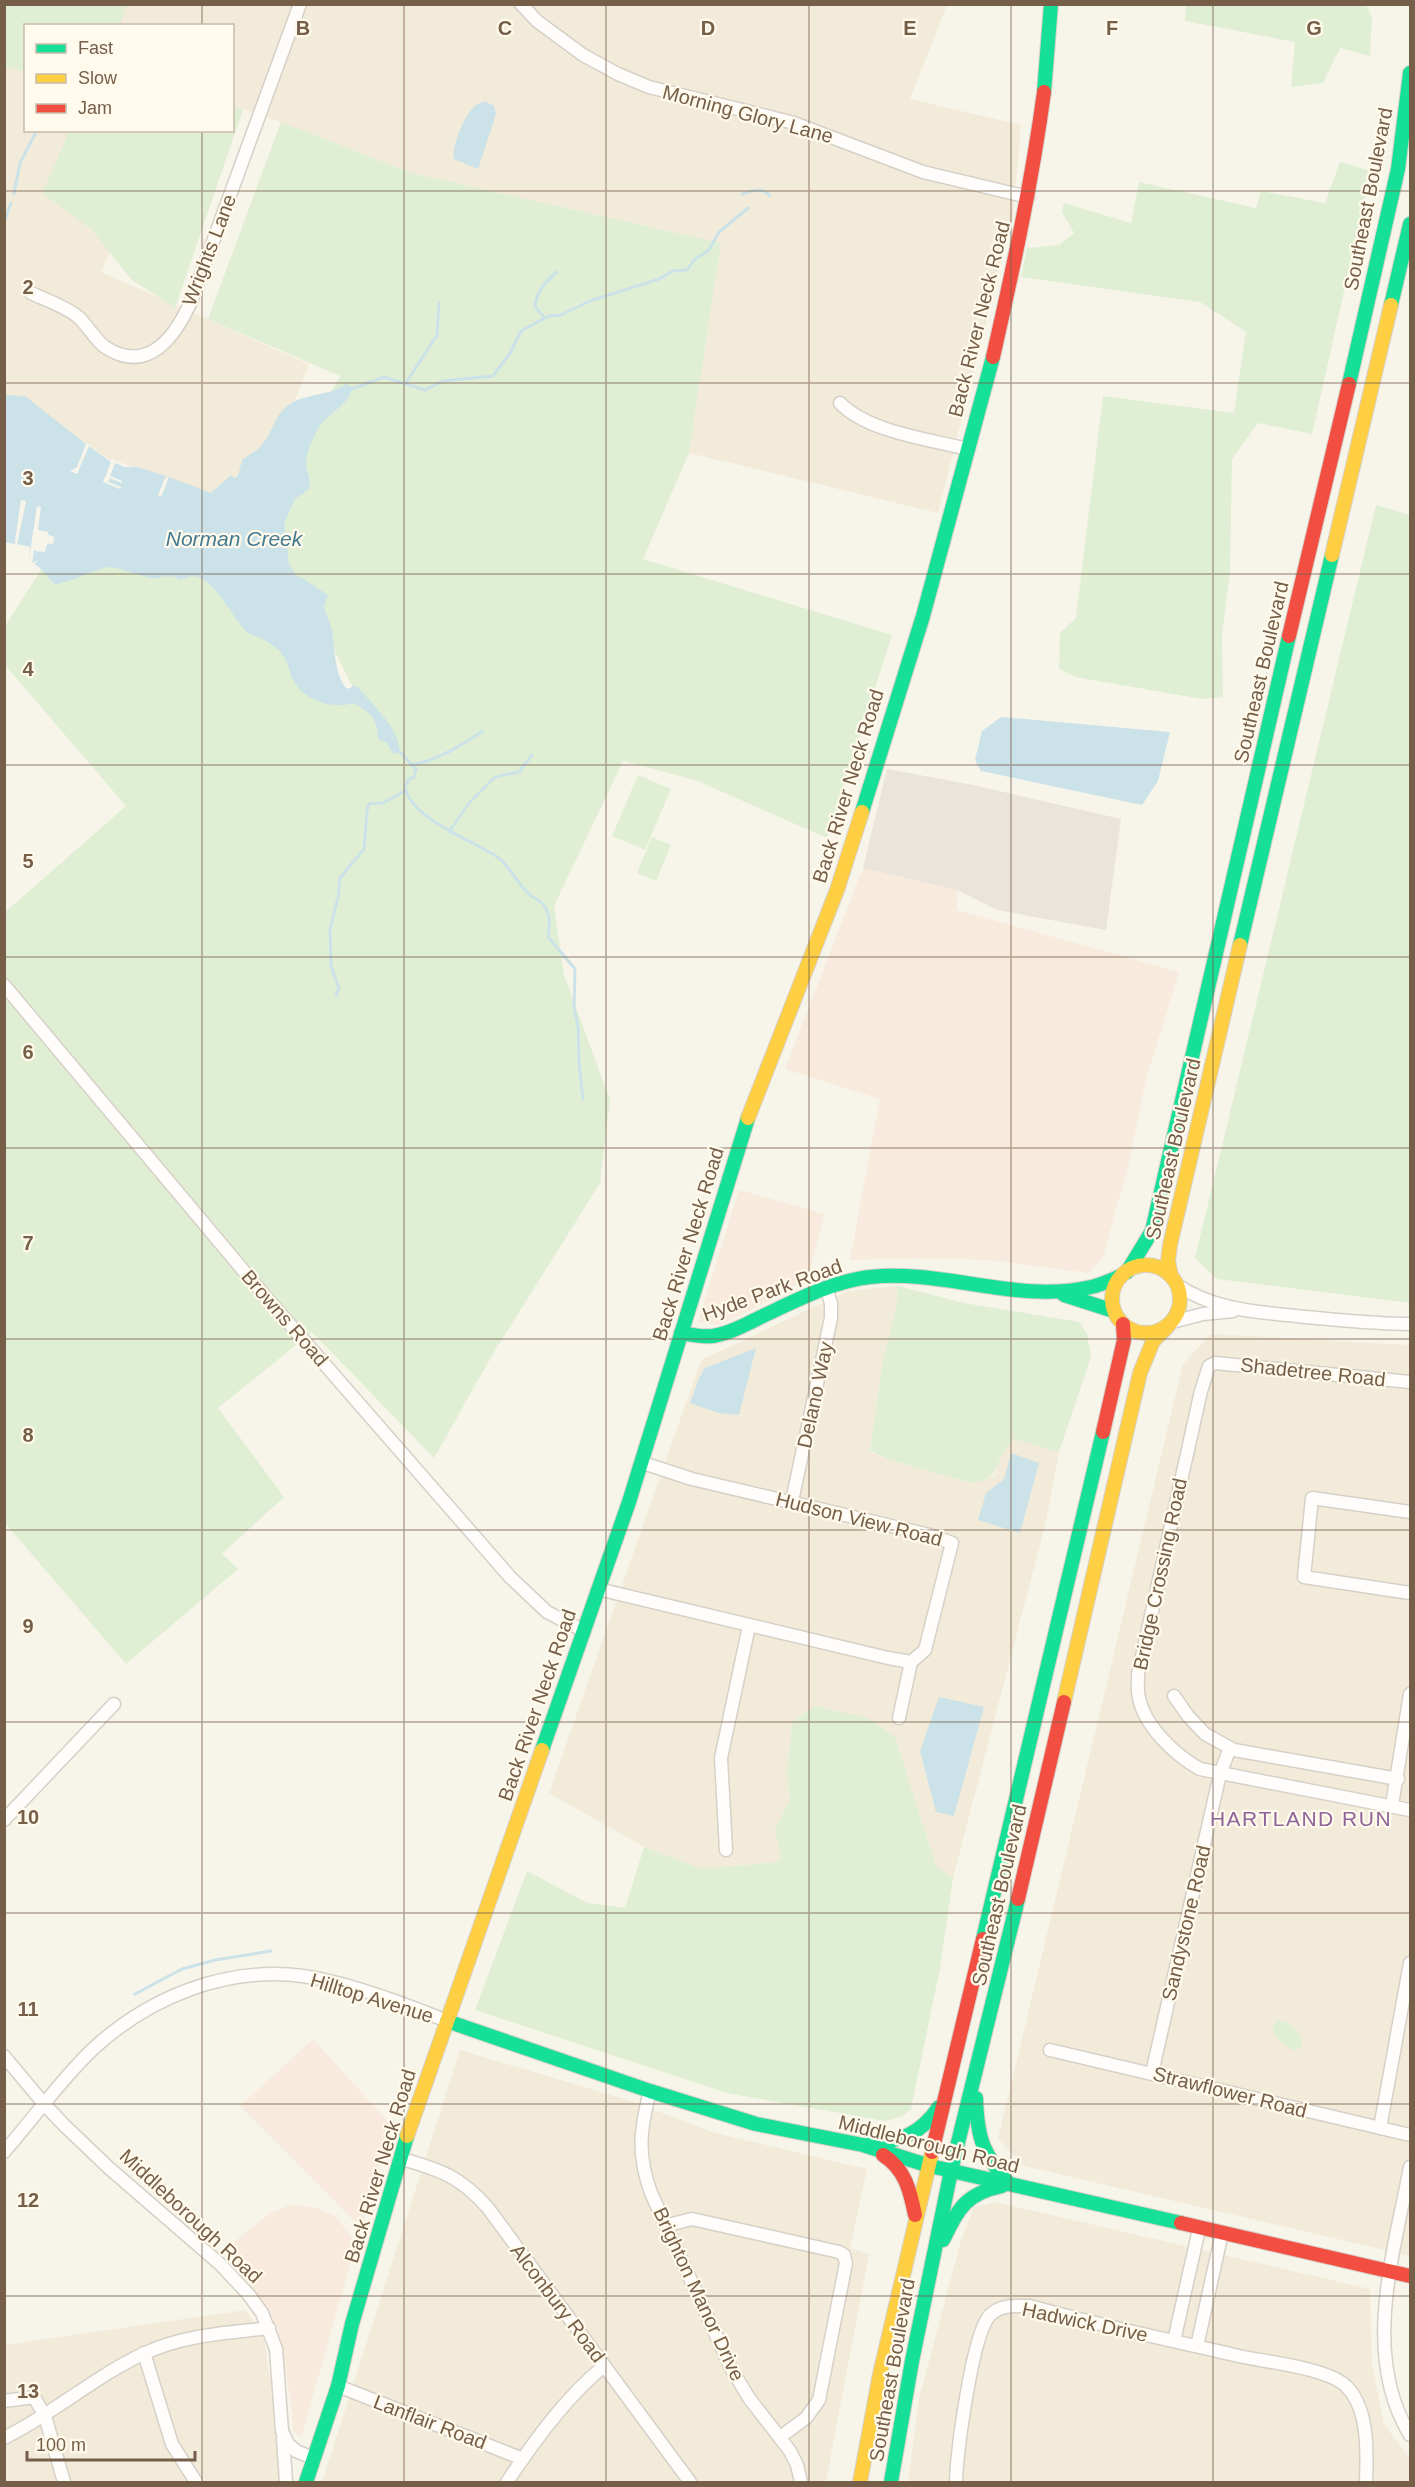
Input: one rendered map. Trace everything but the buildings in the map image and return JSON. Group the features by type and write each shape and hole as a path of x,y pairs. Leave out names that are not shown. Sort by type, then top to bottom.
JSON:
{"main road":[{"name":"Back River Neck Road","path":"306,2482 338,2386 349,2336 399,2158 643,1462 744,1126 837,890 923,616 992,359 1028,197 1047,71 1051,4"},
{"name":"Southeast Boulevard","path":"1124,1274 1152,1232 1393,191 1410,73"},
{"name":"Southeast Boulevard","path":"1174,1281 1168,1261 1170,1245 1410,224"},
{"path":"1141,1265 1152,1267 1174,1281 1180,1299 1178,1311 1170,1324 1149,1333 1135,1331 1123,1324 1114,1311 1112,1295 1124,1274 1141,1265"},
{"name":"Hyde Park Road","path":"1057,1292 1104,1286 1124,1274"},
{"name":"Hyde Park Road","path":"681,1333 696,1337 718,1335 826,1288 851,1280 888,1275 1057,1292 1114,1311"},
{"name":"Southeast Boulevard","path":"860,2482 880,2374 1124,1340 1123,1324"},
{"name":"Southeast Boulevard","path":"891,2482 912,2361 951,2171 976,2075 1140,1373 1153,1341 1170,1324"},
{"name":"Middleborough Road","path":"447,2021 650,2091 756,2124 863,2145 930,2166 1410,2276"},
{"path":"931,2266 952,2221 970,2195 980,2190 1009,2184 982,2152 978,2136 976,2075"},
{"path":"863,2145 911,2137 930,2122 947,2096"},
{"path":"863,2145 889,2158 907,2179 916,2219"}],"street":[{"name":"Wrights Lane","path":"31,293 76,316 98,340 117,352 140,356 162,346 170,338 183,321 192,299 300,4"},
{"name":"Morning Glory Lane","path":"521,4 537,21 583,55 649,87 794,123 923,172 1028,197"},
{"path":"840,403 850,414 865,422 967,449"},
{"name":"Browns Road","path":"4,985 253,1282 510,1577 547,1612 584,1630"},
{"path":"1174,1281 1203,1300 1237,1310 1383,1324 1410,1324"},
{"name":"Delano Way","path":"792,1501 831,1318 831,1303 826,1288"},
{"path":"1170,1324 1203,1314 1237,1310"},
{"name":"Shadetree Road","path":"1215,1362 1410,1382"},
{"name":"Bridge Crossing Road","path":"1215,1362 1209,1366 1205,1375 1138,1674 1139,1699 1147,1718 1170,1746 1200,1769 1410,1809"},
{"name":"Hudson View Road","path":"643,1462 692,1479 792,1501 930,1535 952,1543 925,1650 911,1662 899,1718"},
{"path":"1410,1512 1312,1498 1304,1577 1410,1593"},
{"path":"598,1589 911,1662"},
{"path":"726,1850 721,1758 749,1626"},
{"path":"1392,1805 1410,1694"},
{"path":"1174,1696 1205,1734 1230,1748 1398,1779"},
{"path":"4,1821 114,1704"},
{"name":"Sandystone Road","path":"1152,2073 1220,1774 1230,1748"},
{"path":"1380,2128 1410,1963"},
{"name":"Hilltop Avenue","path":"4,2152 93,2049 118,2028 167,1998 225,1979 274,1974 323,1980 447,2021"},
{"name":"Strawflower Road","path":"1050,2050 1410,2135"},
{"name":"Middleborough Road","path":"4,2056 45,2105 109,2168 236,2280 262,2313 276,2349 286,2482"},
{"name":"Brighton Manor Drive","path":"650,2091 642,2122 642,2166 651,2193 668,2225 731,2368 749,2398 780,2437 793,2458 801,2482"},
{"name":"Alconbury Road","path":"399,2158 450,2175 472,2191 690,2482"},
{"path":"1410,2167 1385,2307 1387,2372 1396,2407 1410,2435"},
{"path":"668,2225 692,2219 844,2255 846,2263 819,2400 806,2418 780,2437"},
{"path":"1174,2341 1199,2229"},
{"path":"1197,2346 1222,2233"},
{"name":"Hadwick Drive","path":"956,2482 957,2463 978,2337 985,2323 997,2310 1009,2306 1030,2307 1336,2378 1346,2385 1359,2404 1362,2415 1366,2482"},
{"path":"4,2438 45,2416 117,2367 144,2353 191,2338 269,2328"},
{"path":"144,2353 172,2444 196,2482"},
{"path":"507,2482 566,2405 604,2366"},
{"name":"Lanflair Road","path":"338,2386 523,2459"},
{"path":"4,2401 34,2397 45,2416 64,2482"},
{"path":"282,2431 288,2444 296,2451 313,2458"}],"shaded area":[{"path":"127,4 947,5 910,99 1021,125 1013,216 938,513 689,453 721,243 412,173 281,122 234,106 234,24 121,24"},
{"path":"4,48 24,58 24,132 74,132 132,199 101,272 309,364 297,396 254,464 210,493 107,458 22,399 5,400"},
{"path":"887,769 973,785 1121,819 1106,930 997,910 957,890 863,868"},
{"path":"863,868 957,890 957,910 1179,972 1146,1080 1128,1166 1103,1257 1089,1273 989,1260 916,1258 850,1260 880,1099 785,1069"},
{"path":"739,1190 824,1214 808,1278 757,1307 719,1325 698,1322"},
{"path":"898,1286 896,1309 882,1365 870,1452 971,1483 994,1476 1004,1447 1014,1439 1059,1452 1046,1522 953,1878 936,1866 895,1737 841,1712 815,1706 792,1722 787,1775 790,1800 775,1829 781,1857 776,1862 702,1869 644,1847 549,1793 701,1360 848,1291"},
{"path":"1211,1334 1410,1345 1410,2256 1024,2166 998,2139 1183,1364"},
{"path":"313,2039 391,2125 361,2228 240,2106"},
{"path":"460,2050 631,2101 712,2132 867,2169 850,2248 869,2254 826,2482 322,2482"},
{"path":"995,2202 1370,2289 1372,2363 1384,2424 1410,2459 1410,2482 908,2482 919,2399 961,2240 974,2207"},
{"path":"290,2205 318,2208 336,2217 356,2243 301,2438 293,2431 292,2408 278,2330 240,2268 223,2251 270,2213"},
{"path":"246,2310 264,2339 286,2482 5,2482 4,2345"}],"green space":[{"path":"5,4 127,5 120,24 24,24 24,71 5,67"},
{"path":"1186,5 1366,5 1372,17 1370,56 1340,48 1323,83 1291,87 1295,42 1185,21"},
{"path":"234,106 243,110 175,308 131,279 91,229 42,193 67,137 64,132 234,132"},
{"path":"281,122 412,173 721,243 689,453 643,559 892,635 827,838 695,780 623,761 554,906 564,975 610,1100 600,1183 494,1352 434,1458 312,1332 218,1408 284,1497 222,1554 238,1569 126,1664 5,1523 4,913 126,806 5,665 5,626 41,570 109,563 209,576 361,704 328,637 274,565 281,504 322,408 340,376 208,319"},
{"path":"1340,162 1371,171 1312,434 1258,423 1232,459 1230,571 1222,635 1223,697 1202,699 1075,677 1059,669 1060,633 1076,618 1103,396 1234,413 1246,332 1200,302 1021,277 1027,248 1059,245 1074,233 1062,212 1064,203 1131,223 1139,182 1256,208 1261,191 1325,203"},
{"path":"1376,505 1410,515 1410,1303 1217,1279 1195,1258"},
{"path":"638,775 671,789 645,850 612,836"},
{"path":"652,837 671,845 656,881 637,873"},
{"path":"898,1286 964,1303 1079,1322 1087,1333 1091,1357 1059,1452 1014,1439 1002,1454 989,1478 971,1483 890,1460 870,1451 882,1365 896,1309"},
{"path":"815,1706 868,1718 895,1737 936,1866 953,1878 940,1968 911,2109 903,2116 885,2121 727,2093 475,2010 527,1871 587,1903 625,1908 644,1847 702,1869 776,1862 781,1857 775,1829 790,1800 787,1775 792,1722"},
{"path":"1276,2020 1295,2028 1300,2037 1301,2047 1294,2051 1280,2041 1272,2030"}],"water":[{"path":"485,101 494,106 496,114 478,169 454,159 454,154 457,139 467,115 476,105"},
{"name":"Norman Creek","path":"346,384 352,387 351,393 322,423 309,448 306,462 309,489 295,499 284,524 288,561 294,573 328,595 324,607 332,630 340,676 347,689 358,687 384,717 398,743 399,751 396,754 386,742 379,740 375,721 365,710 353,703 337,705 319,702 304,693 293,680 286,660 280,652 266,641 247,632 212,586 198,577 180,580 169,576 149,578 108,567 54,584 38,566 34,565 38,560 32,563 34,548 45,552 47,543 53,544 54,537 38,530 37,507 29,561 30,547 17,544 26,501 21,501 15,544 5,542 6,395 25,396 86,444 77,467 70,471 77,474 89,446 111,462 104,482 120,487 108,482 110,478 122,482 110,476 115,463 125,467 138,467 166,476 158,495 161,497 169,477 211,493 231,475 234,478 238,476 242,460 261,446 285,408 297,400 332,391"},
{"path":"1001,717 1170,732 1158,781 1142,805 981,771 975,760 982,731"},
{"path":"756,1348 739,1415 718,1413 690,1403 705,1368"},
{"path":"1011,1453 1039,1463 1020,1533 978,1520 986,1493 1004,1479"},
{"path":"939,1697 984,1707 954,1816 936,1812 920,1751"}],"pier":[{"path":"111,462 115,463 110,476 122,483 110,478 108,482 121,487 120,489 103,482"},
{"path":"21,500 26,501 17,544 15,541"},
{"path":"37,506 41,507 38,530 48,532 48,536 54,537 53,544 47,543 45,552 35,551 34,548 32,563 29,561","holes":["36,532 45,534 46,538 51,540 44,541 43,549 34,545"]}],"waterway":[{"path":"14,194 20,163 36,132"},
{"path":"742,194 761,190 770,196"},
{"path":"4,222 11,203"},
{"path":"352,389 384,377 425,390 443,381 493,376 510,353 521,331 549,316 561,315 590,301 659,279 673,271 687,270 694,260 709,250 719,232 748,208"},
{"path":"545,318 535,307 537,297 557,272"},
{"path":"406,383 437,335 439,303"},
{"path":"412,765 440,756 483,731"},
{"path":"399,751 416,769 414,777 409,779 405,787 409,798 418,809 444,828 496,856 525,891 541,902 547,910 548,937 575,969 574,1007 578,1027 583,1099"},
{"path":"449,832 469,803 495,777 519,772 532,755"},
{"path":"336,995 339,989 331,966 330,930 340,878 364,849 369,804 383,803 405,791"},
{"path":"135,1994 182,1969 215,1960 271,1951"}],"traffic: fast":[{"path":"1044,92 1051,4"},
{"path":"1349,384 1398,169 1410,73"},
{"path":"1391,305 1410,224"},
{"path":"862,812 923,616 993,357"},
{"path":"1240,945 1332,555"},
{"path":"1127,1272 1152,1231 1289,636"},
{"path":"542,1750 629,1502 748,1118"},
{"path":"681,1333 720,1335 817,1291 843,1282 870,1277 898,1276 1009,1289 1064,1291 1091,1287 1121,1276"},
{"path":"1064,1295 1114,1311"},
{"path":"983,1939 1103,1432"},
{"path":"891,2482 912,2361 951,2171 1018,1899"},
{"path":"447,2021 650,2091 756,2124 863,2145 930,2166 1181,2223"},
{"path":"976,2098 978,2124 983,2145 993,2164 1009,2184"},
{"path":"870,2144 891,2141 917,2130 939,2107"},
{"path":"306,2482 338,2386 352,2324 407,2136"},
{"path":"943,2240 959,2211 971,2198 989,2189 1002,2186"}],"traffic: slow":[{"path":"1332,555 1391,305"},
{"path":"748,1118 837,890 862,812"},
{"path":"1171,1276 1168,1261 1170,1245 1240,945"},
{"path":"1146,1265 1159,1268 1170,1275 1177,1286 1180,1299 1177,1312 1170,1323 1159,1330 1146,1333 1133,1330 1122,1323 1115,1312 1112,1299 1115,1286 1122,1275 1133,1268 1146,1265"},
{"path":"1064,1702 1140,1373 1153,1341 1168,1326"},
{"path":"407,2136 542,1750"},
{"path":"860,2482 880,2374 932,2152"}],"traffic: jam":[{"path":"993,357 1028,192 1044,92"},
{"path":"1289,636 1349,384"},
{"path":"1103,1432 1124,1340 1123,1324"},
{"path":"1018,1899 1064,1702"},
{"path":"932,2152 983,1939"},
{"path":"883,2155 897,2167 905,2181 915,2215"},
{"path":"1181,2223 1410,2276"}],"district":[{"name":"HARTLAND RUN","path":"1301,1819"}]}
